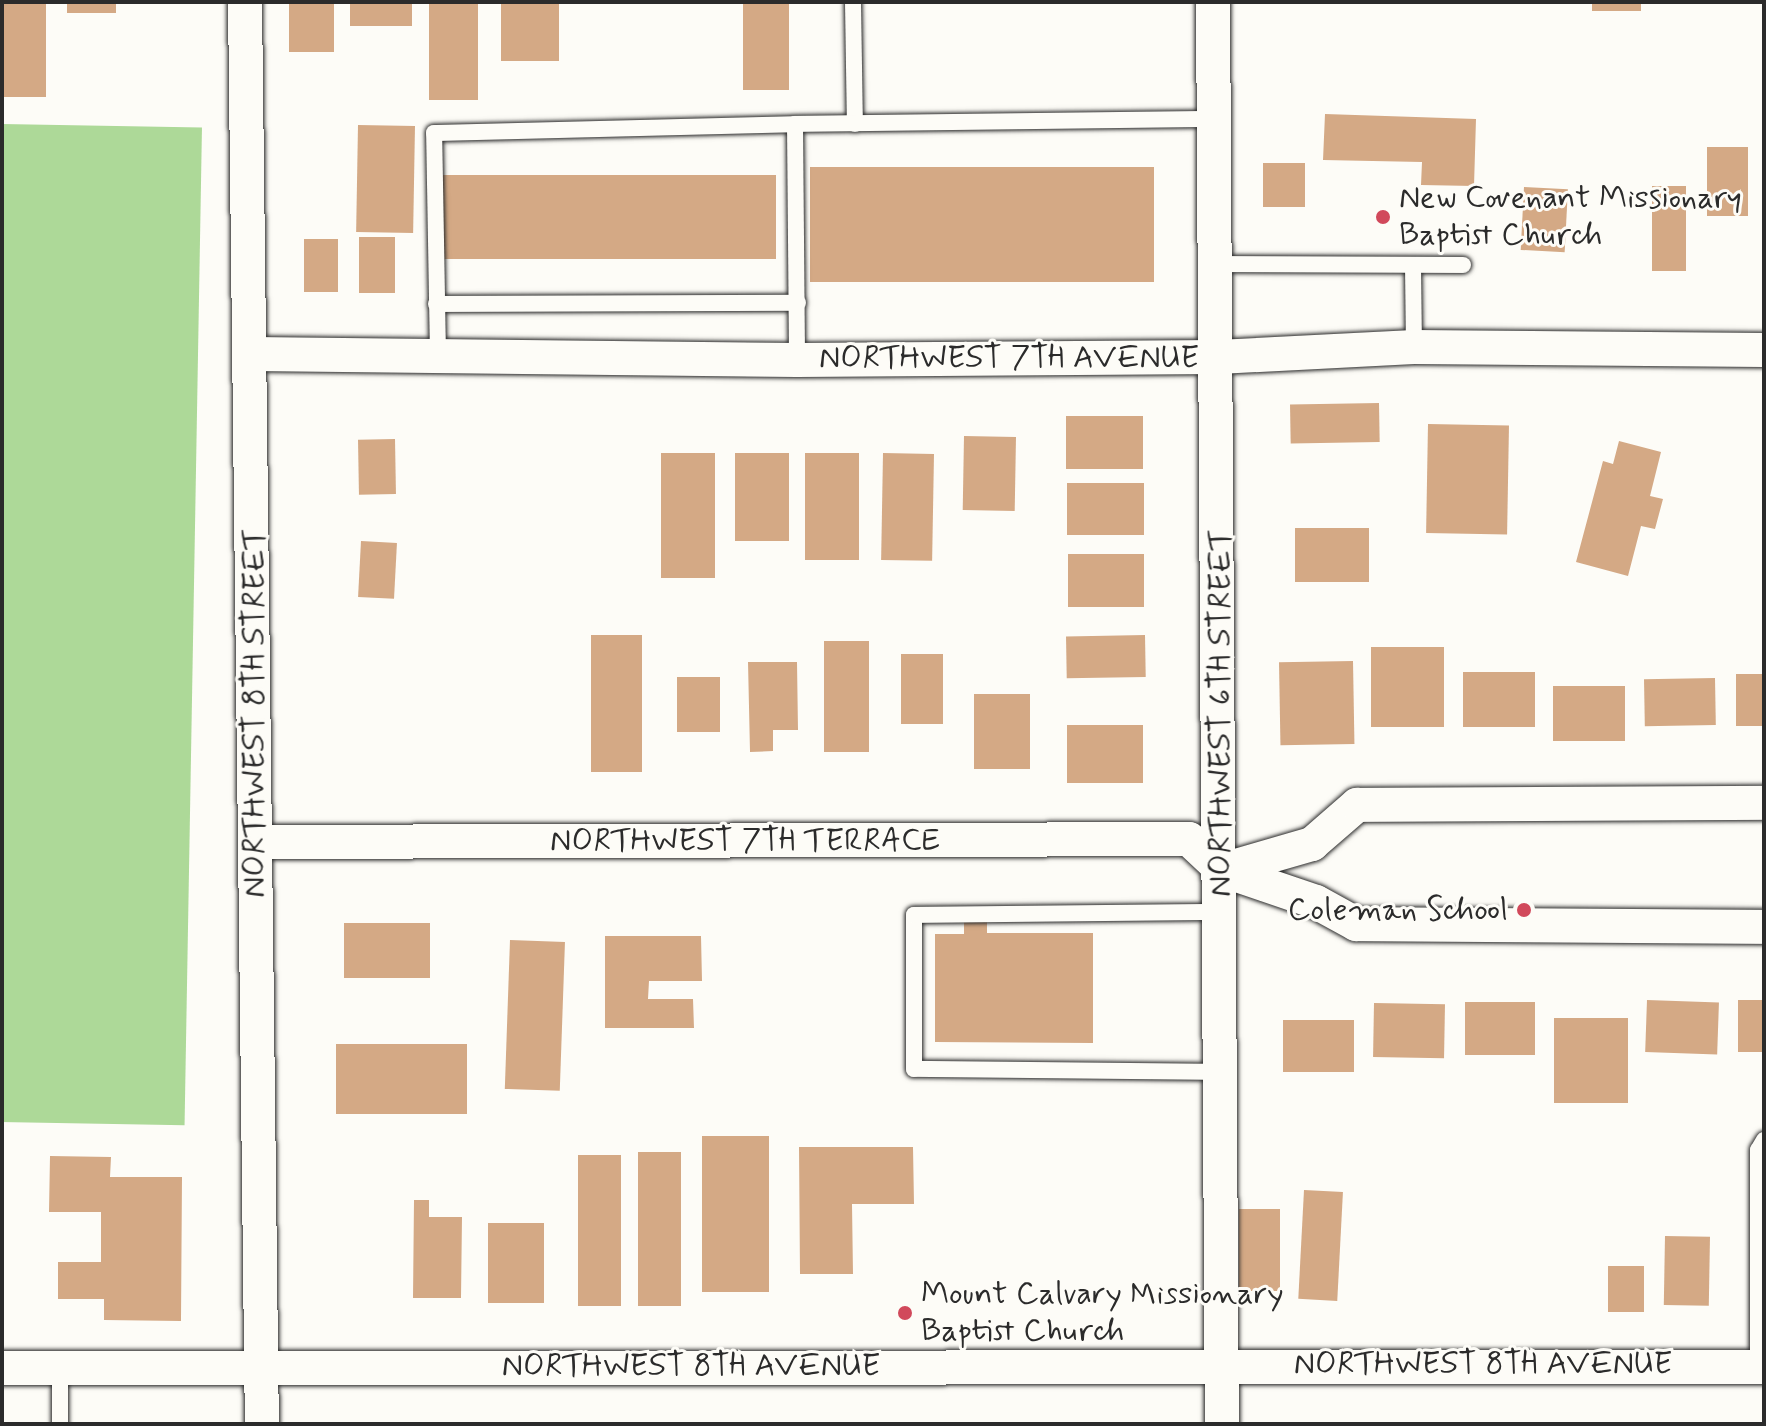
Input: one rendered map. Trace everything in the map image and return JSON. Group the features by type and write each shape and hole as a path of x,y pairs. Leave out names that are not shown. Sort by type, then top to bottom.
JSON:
{"street":[{"name":"NORTHWEST 8TH STREET","path":"245,2 253,354 262,1424"},
{"name":"NORTHWEST 6TH STREET","path":"1213,2 1222,870 1222,1424"},
{"name":"NORTHWEST 7TH AVENUE","path":"253,354 797,360 1218,357 1414,347 1764,350"},
{"path":"1222,870 1312,844 1357,805 1764,803"},
{"name":"NORTHWEST 7TH TERRACE","path":"256,842 1189,839 1222,870"},
{"path":"1222,870 1316,902 1356,924 1764,927"},
{"name":"NORTHWEST 8TH AVENUE","path":"2,1368 1221,1362 1761,1367"}],"lane":[{"path":"853,2 855,124"},
{"path":"438,355 434,133 795,124 1215,119"},
{"path":"795,124 797,360"},
{"path":"1217,264 1463,265"},
{"path":"1413,266 1414,347"},
{"path":"436,304 798,303"},
{"path":"1222,912 914,915 914,1069 1222,1072"},
{"path":"1761,1367 1758,1150 1764,1140"},
{"path":"60,1368 60,1424"}],"green space":[{"path":"2,124 202,127 185,1125 2,1122"}],"building":[{"path":"2,2 46,2 46,97 2,97"},
{"path":"67,2 116,2 116,13 67,13"},
{"path":"289,2 334,2 334,52 289,52"},
{"path":"350,2 412,2 412,26 350,26"},
{"path":"429,2 478,2 478,100 429,100"},
{"path":"501,2 559,2 559,61 501,61"},
{"path":"743,2 789,2 789,90 743,90"},
{"path":"1592,2 1641,2 1641,11 1592,11"},
{"path":"1325,114 1476,119 1474,186 1421,185 1422,162 1323,160"},
{"path":"358,125 415,126 413,233 356,232"},
{"path":"1707,147 1748,147 1748,216 1707,216"},
{"path":"1263,163 1305,163 1305,207 1263,207"},
{"path":"810,167 1154,167 1154,282 810,282"},
{"path":"442,175 776,175 776,259 442,259"},
{"path":"1652,186 1686,186 1686,271 1652,271"},
{"path":"1524,187 1568,189 1565,252 1521,250"},
{"path":"359,237 395,237 395,293 359,293"},
{"path":"304,239 338,239 338,292 304,292"},
{"path":"1379,403 1380,442 1291,444 1290,405"},
{"path":"1066,416 1143,416 1143,469 1066,469"},
{"path":"1428,424 1509,425 1507,534 1426,533"},
{"path":"964,436 1016,437 1015,511 963,510"},
{"path":"395,439 396,494 359,495 358,440"},
{"path":"1619,441 1661,452 1650,496 1663,499 1655,529 1641,526 1628,576 1576,562 1603,461 1613,464"},
{"path":"661,453 715,453 715,578 661,578"},
{"path":"735,453 789,453 789,541 735,541"},
{"path":"805,453 859,453 859,560 805,560"},
{"path":"883,453 934,454 932,561 881,560"},
{"path":"1067,483 1144,483 1144,535 1067,535"},
{"path":"1295,528 1369,528 1369,582 1295,582"},
{"path":"361,541 397,543 394,599 358,597"},
{"path":"1068,554 1144,554 1144,607 1068,607"},
{"path":"591,635 642,635 642,772 591,772"},
{"path":"1145,635 1146,677 1067,678 1066,636"},
{"path":"824,641 869,641 869,752 824,752"},
{"path":"1371,647 1444,647 1444,727 1371,727"},
{"path":"901,654 943,654 943,724 901,724"},
{"path":"1353,661 1354,744 1280,745 1279,662"},
{"path":"748,662 797,662 798,730 773,730 773,751 750,752"},
{"path":"1463,672 1535,672 1535,727 1463,727"},
{"path":"1736,674 1764,674 1764,726 1736,726"},
{"path":"677,677 720,677 720,732 677,732"},
{"path":"1715,678 1716,725 1645,726 1644,679"},
{"path":"1553,686 1625,686 1625,741 1553,741"},
{"path":"974,694 1030,694 1030,769 974,769"},
{"path":"1067,725 1143,725 1143,783 1067,783"},
{"path":"964,921 987,922 987,933 1093,933 1093,1043 935,1042 935,934 964,934"},
{"path":"344,923 430,923 430,978 344,978"},
{"path":"605,936 701,936 702,981 649,981 648,999 693,999 694,1028 605,1028"},
{"path":"510,940 565,942 560,1091 505,1089"},
{"path":"1647,1000 1719,1003 1717,1054 1645,1052"},
{"path":"1738,1000 1764,1000 1764,1052 1738,1052"},
{"path":"1465,1002 1535,1002 1535,1055 1465,1055"},
{"path":"1374,1003 1445,1004 1444,1058 1373,1057"},
{"path":"1554,1018 1628,1018 1628,1103 1554,1103"},
{"path":"1283,1020 1354,1020 1354,1072 1283,1072"},
{"path":"336,1044 467,1044 467,1114 336,1114"},
{"path":"702,1136 769,1136 769,1292 702,1292"},
{"path":"799,1147 913,1147 914,1204 852,1204 853,1274 800,1274"},
{"path":"638,1152 681,1152 681,1306 638,1306"},
{"path":"578,1155 621,1155 621,1306 578,1306"},
{"path":"50,1156 111,1157 110,1177 182,1177 181,1321 104,1320 104,1299 58,1299 58,1262 101,1262 101,1212 49,1212"},
{"path":"1304,1190 1343,1192 1337,1301 1298,1299"},
{"path":"414,1200 429,1200 429,1217 462,1217 461,1298 413,1298"},
{"path":"1239,1209 1280,1209 1280,1291 1239,1291"},
{"path":"488,1223 544,1223 544,1303 488,1303"},
{"path":"1665,1236 1710,1237 1709,1306 1664,1305"},
{"path":"1608,1266 1644,1266 1644,1312 1608,1312"}],"place":[{"name":"New Covenant Missionary Baptist Church","path":"1383,217"},
{"name":"Coleman School","path":"1524,910"},
{"name":"Mount Calvary Missionary Baptist Church","path":"905,1313"}]}
